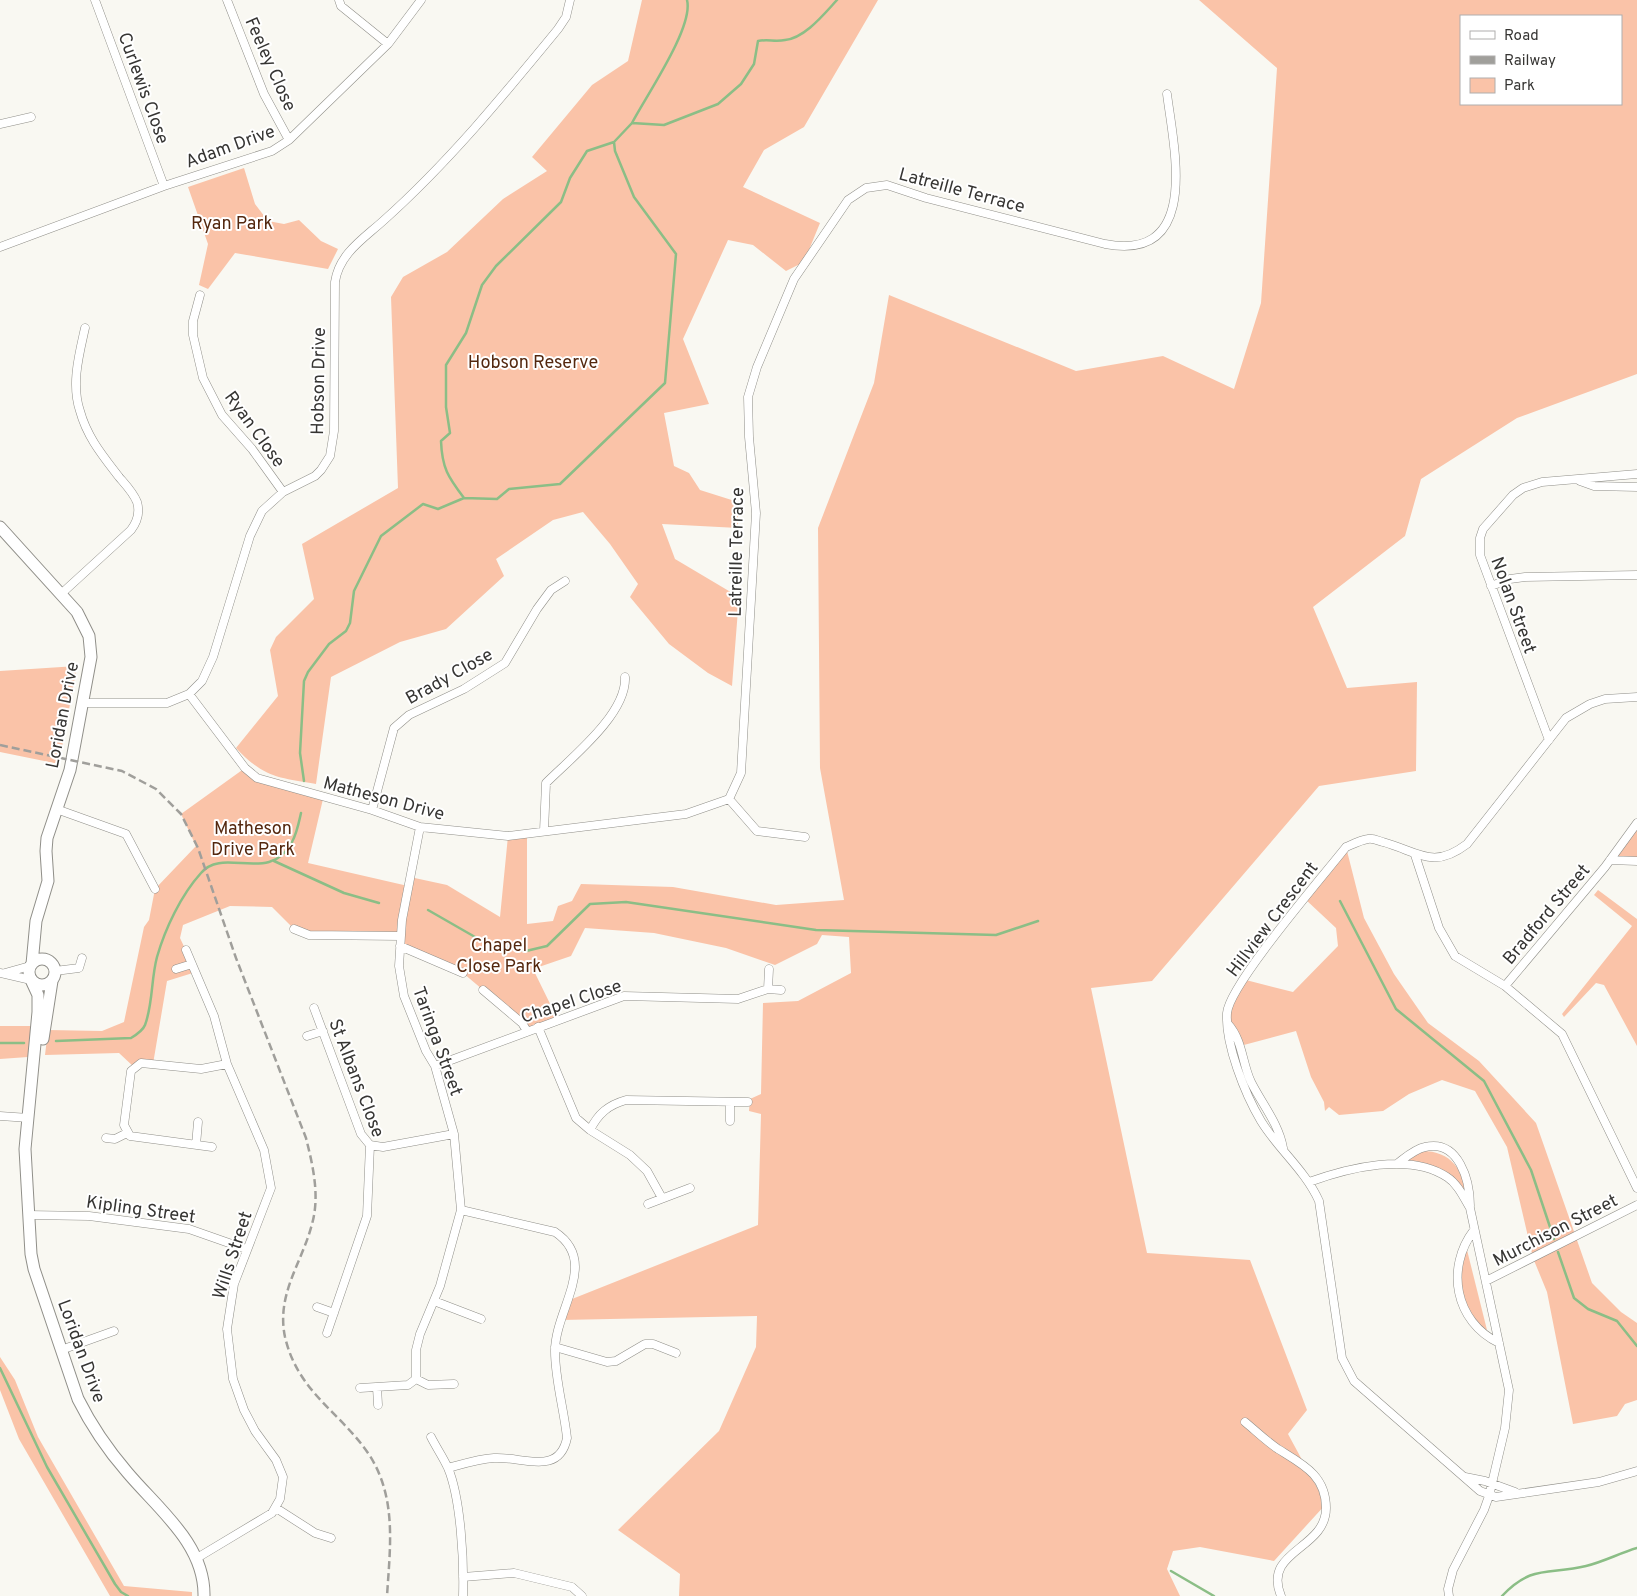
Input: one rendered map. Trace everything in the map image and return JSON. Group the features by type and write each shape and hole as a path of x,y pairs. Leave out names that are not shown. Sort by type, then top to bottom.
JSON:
{"street":[{"name":"Curlewis Close","path":"95,0 164,186"},
{"name":"Feeley Close","path":"227,0 264,94 289,140"},
{"path":"339,0 342,6 388,44"},
{"name":"Adam Drive","path":"0,247 164,186 272,151 289,140 388,44 421,0"},
{"name":"Hobson Drive","path":"83,703 159,705 174,702 189,694 202,681 212,657 255,523 264,508 283,492 321,470 332,449 334,431 336,272 344,258 407,200 478,126 558,29 566,17 570,0"},
{"name":"Latreille Terrace","path":"729,798 741,773 756,513 749,437 748,397 757,367 794,279 848,200 866,188 876,185 887,185 926,198 1105,244 1122,247 1144,243 1162,229 1173,211 1178,182 1167,94"},
{"path":"0,124 31,117"},
{"name":"Ryan Close","path":"200,295 193,321 203,378 222,415 252,449 283,492"},
{"path":"61,594 131,530 137,522 138,512 137,502 132,492 96,447 86,430 79,409 76,373 85,328"},
{"name":"Nolan Street","path":"1549,740 1491,586 1480,546 1483,529 1513,495 1523,488 1542,482 1578,481 1596,476 1637,474"},
{"name":"Nolan Street","path":"1578,481 1594,486 1637,487"},
{"name":"Loridan Drive","path":"0,527 77,612 90,642 91,657 70,770 47,838 48,881 36,921 31,965"},
{"path":"1491,586 1510,579 1525,577 1637,575"},
{"name":"Brady Close","path":"372,810 394,728 409,715 464,690 505,663 537,609 551,590 565,581"},
{"path":"544,831 546,783 605,723 619,703 625,677"},
{"name":"Matheson Drive","path":"189,694 245,768 257,778 372,810 420,827 508,836 686,814 729,798"},
{"name":"Hillview Crescent","path":"1489,1496 1480,1491 1363,1390 1348,1374 1342,1358 1335,1318 1319,1201 1309,1182 1261,1121 1244,1087 1230,1039 1227,1011 1242,979 1346,847 1370,839 1399,846 1415,855 1440,858 1455,853 1467,844 1566,718 1577,710 1605,699 1637,697"},
{"path":"729,798 757,831 805,837"},
{"path":"58,810 126,834 155,889"},
{"name":"Bradford Street","path":"1505,986 1610,860 1637,823"},
{"name":"Taringa Street","path":"416,1379 416,1350 420,1334 448,1262 461,1210 454,1134 435,1066 426,1051 404,996 400,966 400,936 420,827"},
{"path":"1415,855 1439,928 1455,956 1505,986 1562,1034 1637,1188"},
{"name":"Bradford Street","path":"1610,860 1637,861"},
{"path":"294,929 309,935 400,936"},
{"path":"34,937 53,972"},
{"path":"400,946 463,973"},
{"name":"Wills Street","path":"186,950 214,1016 227,1064 264,1150 271,1188 234,1284 228,1315 229,1352 233,1379 247,1416 255,1431 280,1467 282,1489 276,1508"},
{"path":"3,973 32,981 42,986 53,972 78,968 82,958"},
{"path":"3,973 31,965 43,959 53,972"},
{"path":"176,969 192,964"},
{"path":"31,965 28,972 32,981"},
{"path":"768,989 769,969"},
{"name":"Loridan Drive","path":"32,1082 38,1064 53,972"},
{"name":"Loridan Drive","path":"32,981 39,1004 25,1166 34,1269 78,1399 86,1415 115,1457 184,1537 197,1558 203,1576 204,1596"},
{"name":"Chapel Close","path":"435,1066 624,996 738,999 768,989 781,990"},
{"path":"483,990 522,1023 527,1031"},
{"name":"St Albans Close","path":"314,1008 361,1134 370,1145 367,1216 327,1333"},
{"path":"538,1027 576,1118 590,1130 630,1155 647,1171 662,1198"},
{"path":"306,1036 323,1031"},
{"path":"212,1147 135,1138 127,1133 124,1126 131,1071 141,1063 210,1069 227,1064"},
{"path":"590,1130 596,1119 604,1111 615,1103 626,1100 748,1102"},
{"path":"730,1102 730,1121"},
{"path":"0,1116 29,1118"},
{"path":"196,1145 198,1122"},
{"path":"106,1138 115,1139 127,1133"},
{"path":"370,1145 383,1147 454,1134"},
{"path":"1309,1182 1343,1171 1398,1162 1427,1146 1435,1146 1450,1153 1462,1166 1474,1230 1508,1379 1508,1408 1489,1496 1484,1510 1453,1570 1448,1588 1449,1596"},
{"path":"1398,1162 1447,1177 1460,1191 1470,1208"},
{"path":"648,1204 690,1188"},
{"name":"Murchison Street","path":"1486,1281 1637,1205"},
{"path":"448,1468 496,1458 545,1462 557,1457 564,1450 567,1438 555,1347 575,1273 572,1248 567,1240 555,1232 532,1225 461,1210"},
{"name":"Kipling Street","path":"28,1215 83,1216 189,1229 246,1249"},
{"path":"1474,1230 1465,1242 1456,1272 1460,1296 1468,1318 1479,1331 1500,1343"},
{"path":"434,1301 481,1319"},
{"path":"317,1307 334,1313"},
{"path":"61,1350 114,1331"},
{"path":"555,1347 607,1362 616,1361 645,1344 653,1344 676,1353"},
{"path":"360,1388 408,1385 416,1379 428,1385 454,1384"},
{"path":"377,1387 378,1405"},
{"path":"1245,1422 1272,1444 1310,1469 1318,1478 1325,1498 1324,1518 1317,1533 1284,1561 1280,1567 1277,1582 1281,1596"},
{"path":"431,1437 448,1468 458,1516 463,1596"},
{"path":"1489,1496 1496,1497 1599,1482 1637,1471"},
{"name":"Hillview Crescent","path":"1464,1477 1491,1483 1517,1493"},
{"path":"197,1558 266,1517 276,1508 315,1533 331,1538"},
{"path":"463,1577 514,1573 572,1586 582,1596"}],"green space":[{"name":"Hobson Reserve","path":"642,0 878,0 804,127 764,150 743,187 820,223 804,262 786,271 753,245 728,240 683,339 709,404 664,413 674,466 689,473 700,490 738,502 738,528 662,524 675,559 739,597 732,686 708,673 669,644 630,597 638,584 610,544 583,512 553,520 496,559 504,576 446,629 400,642 331,677 316,784 281,778 263,771 236,748 278,696 270,650 276,637 314,599 302,544 398,488 391,297 403,277 447,252 503,199 547,171 532,157 592,85 628,61"},
{"path":"1199,0 1637,0 1637,374 1517,418 1421,479 1405,536 1313,607 1347,688 1417,682 1416,771 1319,786 1152,981 1091,988 1147,1253 1250,1260 1307,1410 1288,1434 1326,1504 1274,1561 1200,1547 1173,1551 1167,1569 1180,1596 679,1596 680,1574 618,1530 719,1431 756,1347 757,1316 561,1320 567,1301 758,1225 761,1114 749,1111 750,1099 761,1094 763,1003 798,1001 851,973 849,937 822,935 817,944 775,965 726,948 654,933 585,928 571,956 533,969 558,1020 527,1031 522,1023 463,973 406,949 400,936 309,935 294,929 272,907 230,906 183,925 180,938 196,972 167,981 153,1064 134,1067 119,1053 45,1055 48,1030 102,1031 124,1022 144,927 149,920 155,889 196,846 181,814 245,768 257,778 323,799 308,863 408,886 410,877 447,885 500,917 508,836 527,833 527,924 553,921 558,906 572,901 581,884 673,887 776,905 844,900 820,768 818,528 874,383 889,295 1076,371 1163,356 1234,389 1261,303 1277,68"},
{"name":"Ryan Park","path":"244,168 255,204 268,221 284,224 299,220 321,241 338,249 328,269 235,253 208,289 199,285 208,244 188,187"},
{"path":"77,666 59,764 0,752 0,671"},
{"path":"1637,827 1637,859 1616,857"},
{"path":"1346,847 1364,918 1394,974 1428,1023 1479,1061 1536,1123 1592,1283 1621,1312 1637,1323 1637,1400 1625,1404 1617,1416 1573,1424 1547,1292 1533,1258 1507,1147 1475,1091 1442,1080 1409,1094 1383,1111 1339,1115 1329,1107 1325,1111 1324,1102 1311,1077 1296,1031 1240,1046 1234,1035 1228,1019 1228,1012 1242,979 1293,992 1338,946 1336,928 1305,899"},
{"path":"1598,890 1637,919 1637,1046 1604,985 1596,983 1564,1017 1562,1014 1632,926 1594,895"},
{"path":"0,1026 32,1026 28,1057 0,1059"},
{"path":"1422,1151 1441,1154 1454,1164 1463,1179 1466,1199 1461,1186 1409,1162 1409,1159"},
{"path":"1466,1246 1487,1330 1471,1318 1464,1305 1460,1291 1459,1275"},
{"path":"0,1357 15,1380 38,1437 124,1586 192,1592 192,1596 110,1596 19,1439 0,1390"}],"waterway":[{"path":"632,123 676,44 687,12 687,0"},
{"path":"304,781 300,753 304,681 308,672 329,644 346,631 350,623 354,591 381,536 423,504 438,509 464,498 497,499 509,489 560,484 665,383 676,254 634,197 615,151 614,142 632,123 664,125 718,104 741,84 754,64 758,41 781,41 800,35 814,24 837,0"},
{"path":"464,498 447,472 443,458 441,441 450,433 446,407 446,365 466,333 482,285 496,266 561,202 570,178 587,151 614,142"},
{"path":"56,1041 131,1038 141,1031 148,1017 155,965 160,946 174,913 187,891 201,873 210,866 221,863 259,864 272,861 283,855 294,839 301,813"},
{"path":"274,861 344,893 379,903"},
{"path":"1340,901 1396,1009 1484,1081 1531,1170 1554,1239"},
{"path":"428,910 489,945 526,951 547,946 590,904 626,902 816,930 996,935 1038,921"},
{"path":"0,1043 24,1043"},
{"path":"1558,1252 1574,1298 1588,1309 1617,1321 1637,1346"},
{"path":"0,1368 47,1467 115,1584 121,1592 128,1596"},
{"path":"1502,1596 1513,1586 1532,1575 1586,1566 1637,1548"},
{"path":"1171,1571 1214,1596"}],"railway":[{"path":"0,745 122,771 156,789 181,814 198,848 236,958 306,1138 313,1170 314,1213 308,1238 287,1293 283,1321 285,1337 291,1356 310,1388 359,1441 379,1472 388,1507 390,1524 387,1596"}],"park label":[{"name":"Matheson Drive Park","path":"253,838"},
{"name":"Chapel Close Park","path":"499,955"}]}
